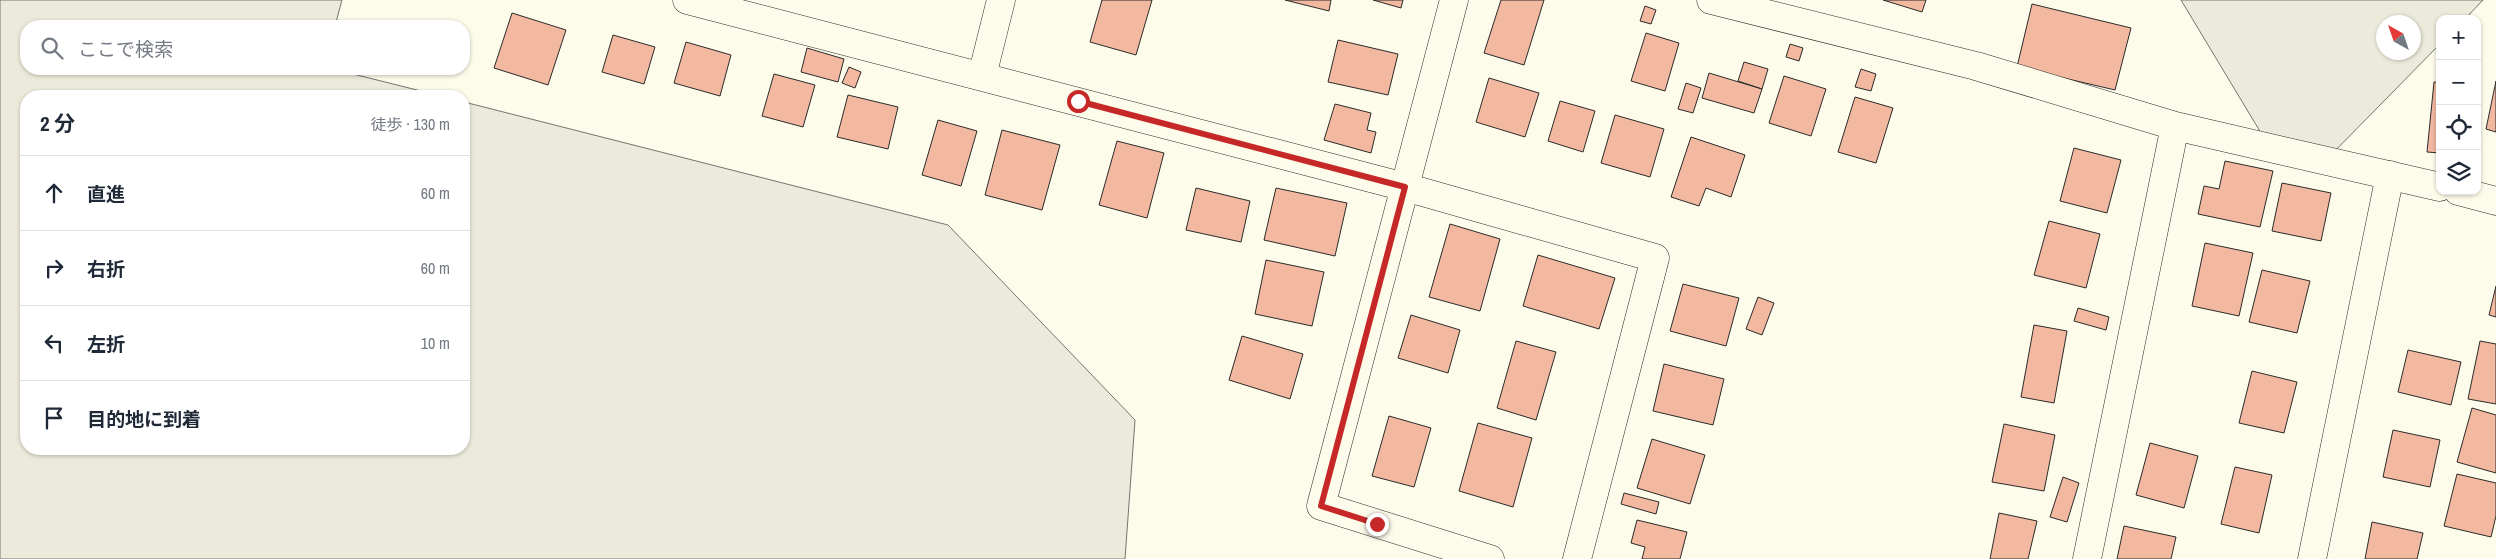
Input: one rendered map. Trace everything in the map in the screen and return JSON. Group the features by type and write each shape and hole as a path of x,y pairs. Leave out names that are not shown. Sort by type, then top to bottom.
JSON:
{"street":[{"path":"687,0 1405,187 1655,258 1577,559"},
{"path":"982,76 1001,0"},
{"path":"1454,0 1321,506 1490,559"},
{"path":"1711,0 1976,66 2175,126 2436,186"},
{"path":"2087,559 2175,126"},
{"path":"2312,559 2390,175"},
{"path":"2475,195 2496,200"}],"shaded area":[{"path":"0,0 342,0 337,20 20,20 20,75 357,75 417,90 20,90 20,455 470,455 470,104 948,225 1135,420 1125,559 0,559"},
{"path":"2181,0 2483,0 2469,15 2436,15 2436,48 2326,160 2270,148"}],"building":[{"path":"1102,0 1152,0 1136,55 1090,42"},
{"path":"1285,0 1331,0 1329,11"},
{"path":"1373,0 1403,0 1401,8"},
{"path":"1501,0 1544,0 1524,65 1484,53"},
{"path":"1883,0 1926,0 1922,12"},
{"path":"2032,4 2131,28 2115,90 2017,67"},
{"path":"1645,6 1656,10 1651,24 1640,21"},
{"path":"512,13 566,30 548,85 494,68"},
{"path":"1646,33 1679,43 1665,91 1631,81"},
{"path":"613,35 655,47 644,84 602,72"},
{"path":"1338,40 1398,54 1388,95 1328,82"},
{"path":"686,42 731,55 720,96 674,83"},
{"path":"1790,44 1803,48 1799,61 1786,57"},
{"path":"807,48 844,59 838,82 801,72"},
{"path":"1744,62 1768,69 1762,89 1738,81"},
{"path":"849,67 861,72 855,88 842,83"},
{"path":"1861,69 1876,74 1871,91 1855,87"},
{"path":"1709,73 1762,89 1754,113 1702,98"},
{"path":"774,74 815,85 803,127 762,116"},
{"path":"1784,76 1826,89 1811,136 1769,123"},
{"path":"1489,78 1539,93 1525,137 1476,122"},
{"path":"2496,81 2496,132 2486,129"},
{"path":"2434,82 2436,82 2436,153 2427,152"},
{"path":"1686,83 1701,88 1693,113 1678,109"},
{"path":"848,95 898,107 888,149 837,137"},
{"path":"1855,97 1893,108 1876,163 1838,152"},
{"path":"1560,101 1595,111 1583,152 1548,141"},
{"path":"1335,104 1371,113 1367,130 1376,132 1371,153 1324,140"},
{"path":"1615,115 1664,129 1650,177 1601,163"},
{"path":"938,120 977,131 961,186 922,175"},
{"path":"1002,130 1060,145 1042,210 985,195"},
{"path":"1691,137 1745,155 1731,197 1706,188 1699,206 1671,197"},
{"path":"1117,141 1164,153 1147,218 1099,205"},
{"path":"2074,148 2121,160 2107,213 2060,201"},
{"path":"2225,161 2273,171 2260,227 2198,214 2204,186 2219,189"},
{"path":"2282,183 2331,193 2321,241 2272,231"},
{"path":"1196,188 1250,201 1241,242 1186,230"},
{"path":"1276,188 1347,203 1335,256 1264,240"},
{"path":"2049,221 2100,234 2086,288 2034,275"},
{"path":"1450,224 1500,239 1480,311 1429,297"},
{"path":"2205,243 2253,253 2239,316 2192,306"},
{"path":"1538,255 1615,278 1599,329 1523,306"},
{"path":"1266,260 1324,272 1312,326 1255,314"},
{"path":"2262,270 2310,281 2297,333 2249,322"},
{"path":"1683,284 1739,298 1726,346 1670,331"},
{"path":"2496,286 2496,317 2489,315"},
{"path":"1758,297 1774,303 1762,335 1746,329"},
{"path":"2078,308 2109,317 2106,330 2074,321"},
{"path":"1411,315 1460,330 1448,373 1398,358"},
{"path":"2034,325 2067,331 2054,403 2021,397"},
{"path":"1242,336 1303,354 1290,399 1229,380"},
{"path":"1516,341 1556,352 1536,420 1497,408"},
{"path":"2480,341 2496,344 2496,404 2468,399"},
{"path":"2408,350 2461,362 2451,405 2398,392"},
{"path":"1664,364 1724,379 1713,425 1653,411"},
{"path":"2252,371 2297,382 2284,433 2239,423"},
{"path":"2472,408 2496,415 2496,473 2457,462"},
{"path":"1389,416 1431,428 1414,487 1372,476"},
{"path":"1478,423 1532,438 1513,507 1459,491"},
{"path":"2004,424 2055,435 2044,491 1992,482"},
{"path":"2393,430 2440,440 2430,487 2383,477"},
{"path":"1652,439 1705,455 1690,504 1637,488"},
{"path":"2150,443 2198,456 2184,508 2136,495"},
{"path":"2235,467 2272,475 2259,533 2221,524"},
{"path":"2457,474 2496,483 2496,516 2491,537 2444,526"},
{"path":"2063,477 2079,483 2067,522 2050,517"},
{"path":"1624,493 1659,502 1656,514 1621,504"},
{"path":"1999,513 2037,521 2028,559 1990,559"},
{"path":"1637,520 1687,532 1680,559 1642,559 1645,547 1631,543"},
{"path":"2372,522 2423,533 2417,559 2365,559"},
{"path":"2124,526 2176,537 2171,559 2117,559"}],"route":[{"path":"1078,101 1405,187 1321,506 1377,524"}]}
